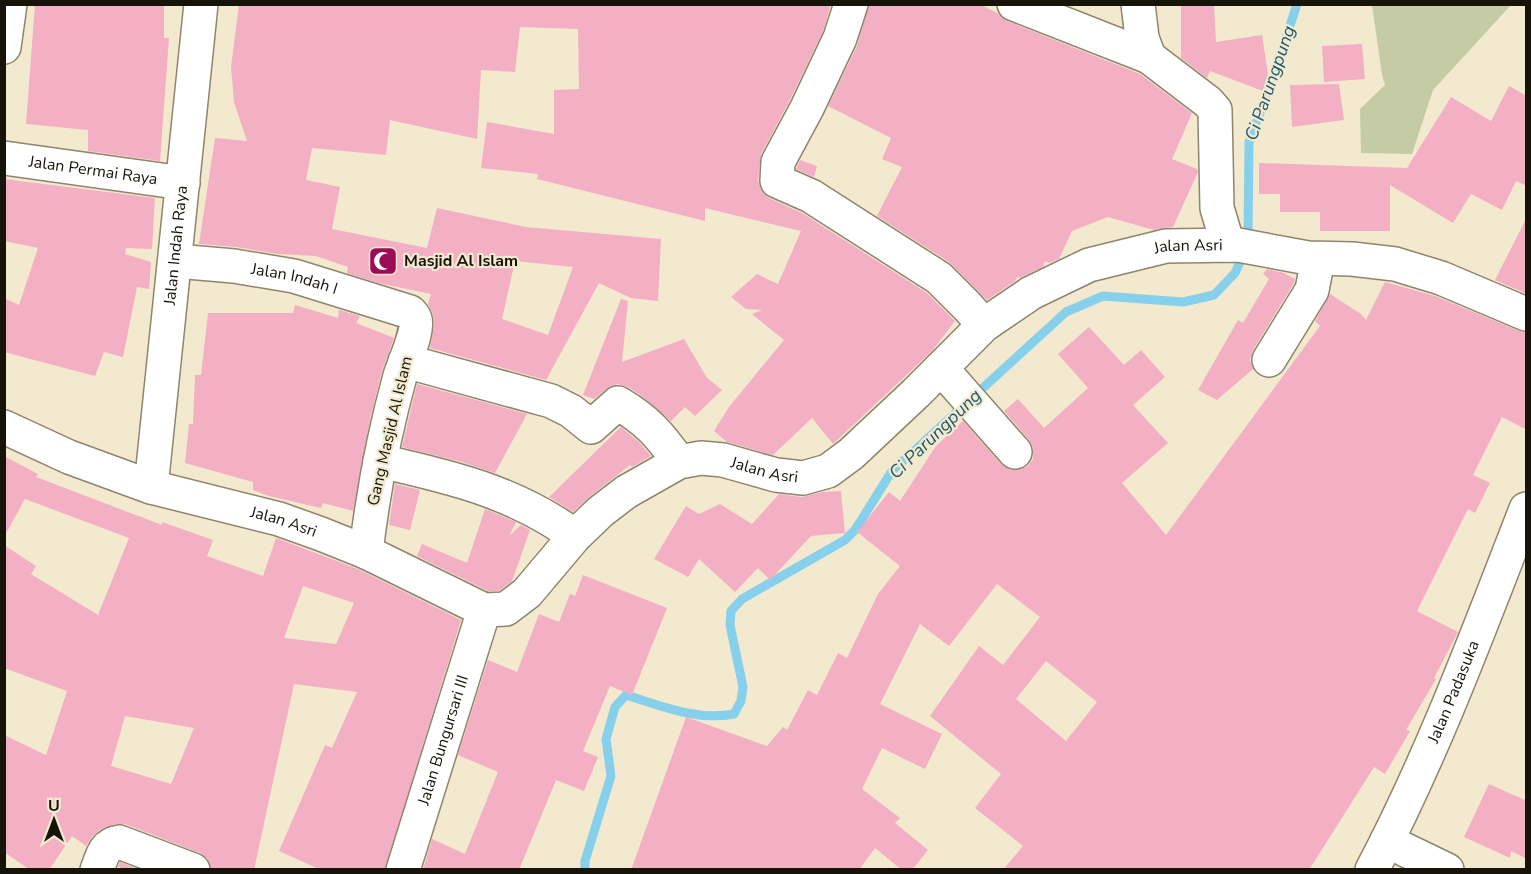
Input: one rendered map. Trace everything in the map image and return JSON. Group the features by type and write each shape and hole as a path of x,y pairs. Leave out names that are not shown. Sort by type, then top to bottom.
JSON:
{"street":[{"path":"4,47 10,4"},
{"name":"Jalan Indah Raya","path":"151,487 201,4"},
{"path":"851,4 840,38 778,162 777,181 811,196 939,278 968,306 984,326"},
{"path":"1014,4 1149,57 1208,102 1215,110 1217,208 1244,247"},
{"path":"1138,4 1142,38 1149,57"},
{"name":"Jalan Permai Raya","path":"4,158 183,183"},
{"name":"Jalan Asri","path":"4,427 69,456 151,487 279,519 366,552 484,610 506,609 527,593 575,536 600,512 626,492 679,462 701,458 723,460 776,475 803,478 828,471 851,454 984,326 1030,293 1089,265 1166,246 1244,247 1318,259 1352,259 1395,264 1441,278 1527,314"},
{"path":"1269,360 1312,290 1318,259"},
{"name":"Jalan Indah I","path":"176,261 234,266 294,276 410,312"},
{"name":"Gang Masjid Al Islam","path":"366,552 380,461 405,361 416,327 415,318 410,312"},
{"path":"405,361 551,401 571,411 591,427 618,403 641,417 664,441 679,462"},
{"path":"941,368 1015,452"},
{"path":"380,461 445,475 488,490 533,508 575,536"},
{"name":"Jalan Padasuka","path":"1372,870 1465,666 1527,509"},
{"name":"Jalan Bungursari III","path":"403,870 484,610"},
{"path":"1387,841 1447,870"},
{"path":"97,870 106,848 119,842 194,870"}],"green space":[{"path":"1372,5 1511,5 1433,90 1412,154 1361,153 1360,109 1385,85"}],"building":[{"path":"35,4 164,4 164,38 169,38 160,161 88,151 88,130 26,124"},
{"path":"239,4 831,4 823,31 761,154 758,180 761,190 769,198 802,213 927,293 955,321 932,351 833,444 812,418 773,455 727,442 714,431 729,407 784,340 752,314 762,310 746,309 731,297 757,274 778,284 801,231 705,208 705,221 537,179 538,174 481,168 487,122 554,134 554,90 579,89 578,29 520,27 515,72 481,70 477,139 390,120 386,155 312,148 306,180 340,187 332,229 427,248 437,208 526,227 661,239 658,301 631,298 599,283 546,380 430,348 434,326 433,314 428,304 431,294 378,283 347,273 348,267 316,256 278,254 199,244 215,138 247,141 234,102 231,67","holes":["515,261 573,267 548,335 502,319"]},
{"path":"869,4 979,4 999,14 1007,21 1140,74 1192,113 1172,159 1197,169 1198,172 1173,227 1154,230 1108,217 1072,231 1059,259 1049,263 1045,261 1043,267 1017,277 1015,281 987,300 949,262 877,216 902,167 882,159 891,138 828,106 857,46"},
{"path":"1181,4 1214,4 1216,42 1262,35 1271,94 1210,71 1207,78 1181,58"},
{"path":"1362,44 1365,79 1324,82 1322,46"},
{"path":"1339,84 1344,120 1292,127 1290,85"},
{"path":"1509,86 1527,96 1527,186 1516,181 1502,210 1471,194 1453,223 1390,185 1390,231 1320,231 1320,212 1280,212 1280,194 1259,194 1259,163 1407,168 1451,97 1491,121"},
{"path":"800,160 817,166 814,177 796,169"},
{"path":"4,179 155,198 152,249 126,248 125,254 151,262 149,289 137,287 123,357 104,352 95,376 4,352 4,298 19,305 38,248 4,241"},
{"path":"1527,217 1527,294 1495,280"},
{"path":"1267,269 1284,273 1295,279 1294,283 1253,350 1250,360 1253,369 1217,400 1198,390 1238,320 1243,323 1269,279 1263,274"},
{"path":"1385,282 1435,296 1519,331 1527,332 1527,430 1502,417 1473,475 1490,483 1475,513 1468,509 1417,611 1458,632 1434,678 1436,679 1406,730 1410,731 1385,774 1374,767 1309,870 1003,870 1023,846 975,808 1001,774 930,716 979,646 1003,665 1040,617 997,584 949,646 920,624 880,704 942,734 925,769 882,748 862,789 900,818 895,823 928,850 912,870 902,870 875,848 859,870 631,870 686,717 767,746 783,727 787,730 808,690 817,695 838,653 847,658 878,594 900,566 857,532 889,492 900,501 936,446 963,421 1001,464 1010,470 1019,470 1028,466 1033,459 1033,448 1004,411 1018,399 1044,428 1088,388 1058,354 1089,327 1124,365 1141,350 1165,377 1133,405 1168,443 1122,483 1166,535 1320,326 1315,321 1330,294 1361,314 1366,320","holes":["1046,661 1097,702 1066,741 1016,699"]},
{"path":"621,299 628,301 622,362 684,339 707,378 722,390 695,416 685,407 671,421 639,394 628,387 617,384 606,389 594,399 583,395"},
{"path":"295,305 338,318 339,310 360,316 356,323 394,338 382,371 371,415 353,511 323,503 321,508 269,496 253,490 253,482 185,463 189,424 193,424 195,375 201,375 208,313 293,313"},
{"path":"417,384 527,414 495,473 402,447"},
{"path":"621,427 651,456 632,467 630,465 573,512 549,497"},
{"path":"4,456 38,474 36,477 162,525 162,522 213,540 207,556 263,576 276,538 358,569 461,620 385,870 321,870 279,851 325,745 332,748 357,692 294,684 254,870 211,870 208,859 200,853 125,824 115,824 101,829 86,846 72,836 49,870 30,870 4,852 4,735 46,755 67,691 4,668 4,545 36,566 31,574 98,615 129,538 25,499 4,537","holes":["303,586 354,603 336,644 284,638","125,716 194,728 171,784 111,766"]},
{"path":"395,484 420,490 410,530 389,525"},
{"path":"841,491 845,533 811,536 770,580 758,568 735,592 699,559 688,577 654,559 686,506 699,514 720,504 752,524 779,494 801,497"},
{"path":"485,509 516,522 509,536 521,525 530,530 512,581 499,591 488,591 417,556 422,544 467,563"},
{"path":"583,575 667,608 632,695 610,686 583,751 598,757 584,791 556,780 519,870 423,870 432,839 465,854 498,772 458,755 488,660 517,672 539,614 559,622 570,594 575,596"},
{"path":"1489,784 1527,801 1527,859 1511,851 1510,858 1464,837"},
{"path":"120,862 139,870 123,870 118,866"}],"waterway":[{"name":"Ci Parungpung","path":"1248,240 1249,142 1297,4"},
{"name":"Ci Parungpung","path":"585,870 585,861 611,776 606,739 615,707 626,695 692,714 706,716 734,714 741,701 743,687 730,625 731,611 742,599 845,540 855,530 892,471 1066,312 1103,296 1183,302 1214,295 1235,273 1244,253"}],"place":[{"name":"Masjid Al Islam","path":"383,261"}]}
